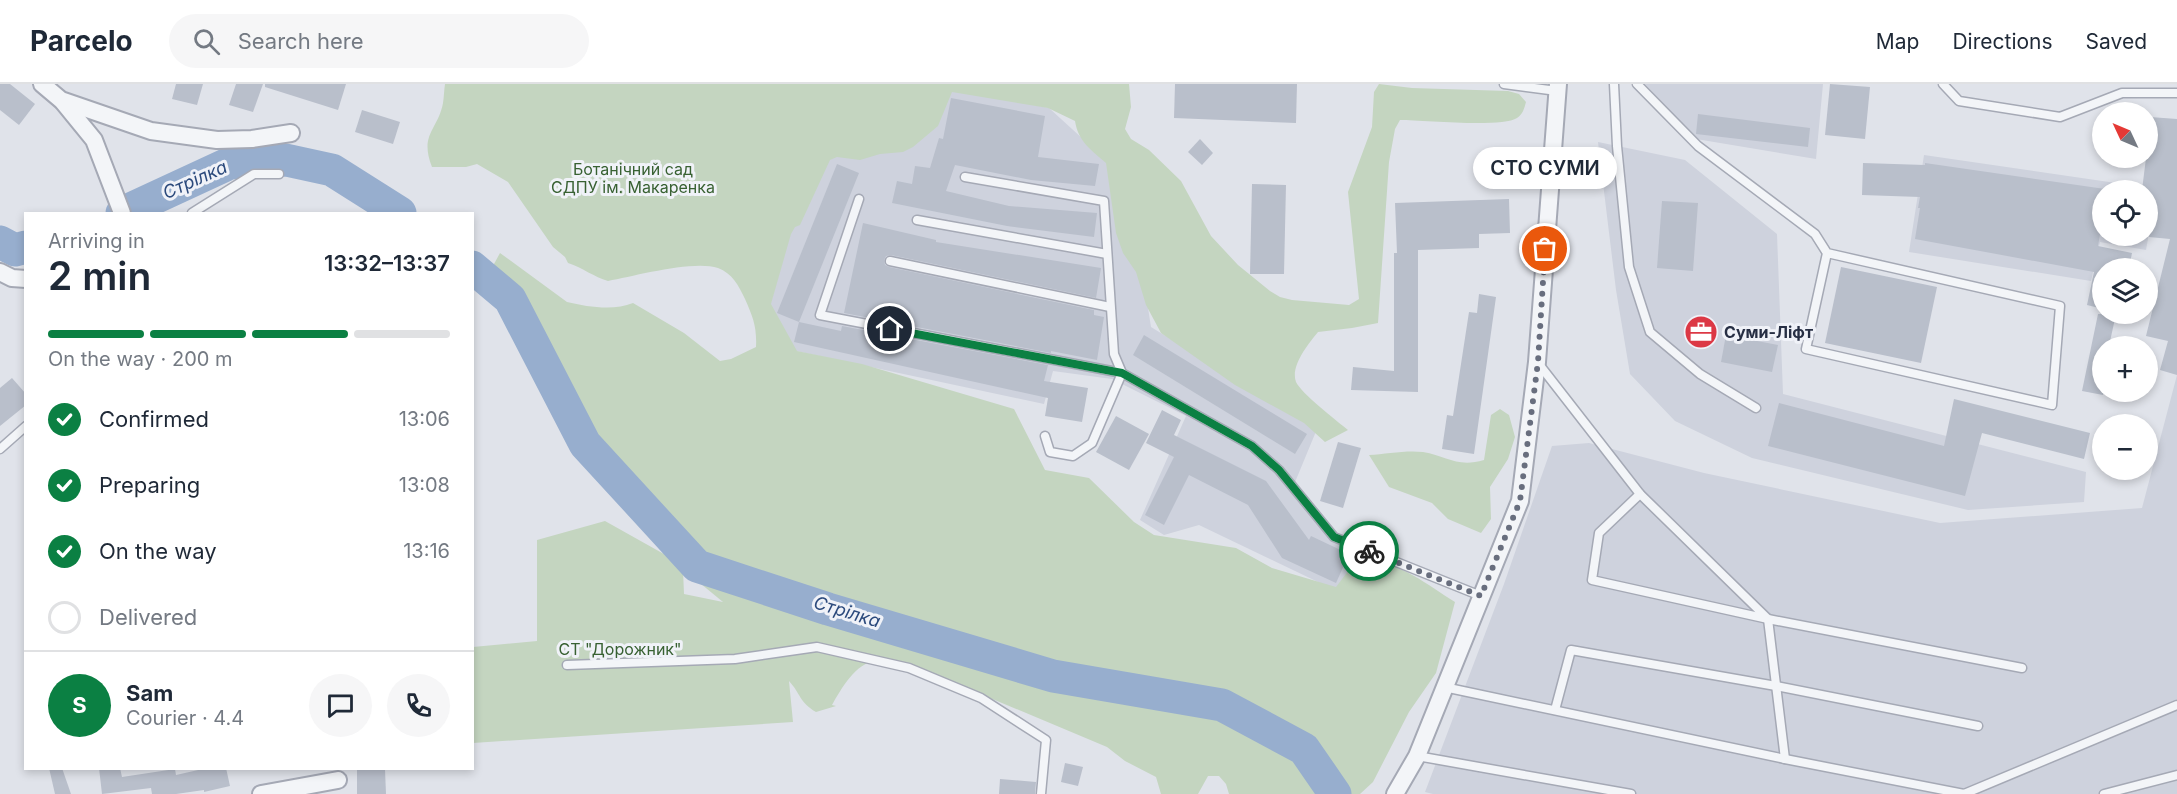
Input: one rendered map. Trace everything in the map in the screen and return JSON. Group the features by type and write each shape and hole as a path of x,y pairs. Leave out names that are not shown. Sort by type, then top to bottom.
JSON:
{"street":[{"path":"42,84 61,100 94,140 120,207"},
{"path":"1395,794 1417,756 1520,501 1538,362 1558,87"},
{"path":"61,100 151,131 217,140 252,139 291,133"},
{"path":"0,272 12,278 24,279"},
{"path":"261,794 338,781"}],"lane":[{"path":"1504,84 1558,87"},
{"path":"1614,84 1617,146 1629,267 1650,332 1700,374 1756,408"},
{"path":"1637,84 1698,146 1815,234 1827,253 1806,349 2052,405 2060,306 1827,253"},
{"path":"1943,84 1959,101 2060,117 2122,93 2177,93"},
{"path":"194,212 254,174 279,174"},
{"path":"965,177 1104,201 1114,354 1122,373 1092,443 1073,456 1050,452 1045,436"},
{"path":"859,199 820,315 1122,373 1252,446 1279,470 1334,537 1481,596"},
{"path":"917,220 1107,254"},
{"path":"890,261 1110,307"},
{"path":"1538,362 1640,494 1768,619 1785,759"},
{"path":"0,449 24,428"},
{"path":"1640,494 1599,533 1592,580 1768,619 2022,668"},
{"path":"567,665 735,659 817,647 909,668 981,698 1046,740 1041,794"},
{"path":"1555,710 1571,650 1776,686 1978,726"},
{"path":"1444,687 1964,794 2177,705"},
{"path":"1417,756 1631,794"},
{"path":"2104,794 2177,775"}],"shaded area":[{"path":"1645,84 1823,84 1816,159 1696,139"},
{"path":"954,88 1049,108 1106,160 1135,225 1151,327 1317,429 1293,487 1325,528 1361,549 1339,592 1199,525 1164,535 1140,520 1186,416 1112,379 1053,371 1044,404 796,351 770,306 793,223 824,156"},
{"name":"Суми-Ліфт","path":"1598,142 1685,160 1777,234 1783,394 2086,472 2084,502 1968,510 1752,458 1675,421 1630,374 1616,290"},
{"path":"1924,155 2095,180 2092,180 2092,246 2099,246 2096,258 2092,258 2091,281 1909,252"},
{"path":"2123,246 2147,246 2146,250"},
{"path":"2177,375 2177,794 1433,794 1425,792 1504,584 1552,446 1589,443 1704,473 1940,523 2142,508 2149,480 2158,480 2158,447"}],"green space":[{"path":"445,84 1129,84 1131,107 1125,129 1131,139 1149,150 1181,181 1211,236 1238,265 1280,297 1349,305 1359,299 1348,192 1372,127 1374,92 1379,84 1412,88 1508,91 1519,94 1526,102 1524,109 1517,118 1509,121 1479,123 1400,120 1395,129 1389,162 1378,323 1318,332 1301,355 1296,369 1296,382 1299,387 1348,430 1325,442 1304,423 1235,385 1161,333 1146,305 1136,272 1123,253 1116,233 1106,163 1082,140 1075,121 1048,108 952,92 938,126 913,147 903,152 880,154 860,160 837,157 830,160 800,225 795,227 791,234 771,304 797,351 862,364 1014,409 1045,470 1089,478 1134,522 1154,535 1236,548 1272,568 1336,587 1355,562 1382,563 1420,579 1455,602 1436,673 1409,712 1373,782 1360,794 1229,794 1226,784 1219,776 1208,776 1198,794 1161,794 1156,777 1125,761 1107,747 909,664 884,660 862,666 840,692 832,705 836,706 816,712 803,701 789,681 793,722 474,743 474,647 537,641 537,540 605,521 671,558 660,548 612,478 555,408 541,365 488,275 500,253 567,302 609,308 633,303 684,333 720,361 731,359 756,347 756,334 754,322 743,294 734,280 723,270 707,266 679,267 608,281 568,263 565,257 553,247 508,182 477,164 466,167 432,167 428,139 443,103","holes":["683,570 684,570 723,602 684,594"]},
{"path":"1500,409 1509,415 1515,437 1508,459 1490,487 1491,519 1481,533 1448,519 1432,503 1389,487 1369,455 1423,452 1466,463 1484,460 1491,415"}],"building":[{"path":"0,84 10,84 35,104 19,125 0,110"},
{"path":"176,84 203,84 197,105 172,99"},
{"path":"236,84 263,84 253,112 229,105"},
{"path":"265,84 346,84 338,110 265,87"},
{"path":"1175,84 1297,84 1296,123 1174,118"},
{"path":"1830,84 1870,87 1865,139 1825,135"},
{"path":"951,98 1045,116 1038,157 1099,164 1095,186 1031,180 955,165 946,191 1009,206 1097,213 1094,237 1007,226 892,203 897,181 912,184 915,166 930,168 939,138 943,139"},
{"path":"362,110 400,122 393,144 355,132"},
{"path":"1698,114 1810,128 1808,147 1696,134"},
{"path":"2158,118 2177,119 2177,375 2160,370 2168,341 2158,339 2158,336 2146,336 2149,324 2158,324 2158,288 2170,239 2158,238 2158,180 2143,180 2145,168 2158,168"},
{"path":"1200,139 1213,153 1202,165 1188,152"},
{"path":"1863,163 1925,165 1925,163 2092,187 2092,246 2132,253 2131,258 2092,258 2092,272 1915,239 1920,197 1862,195"},
{"path":"837,164 859,173 799,322 777,313"},
{"path":"1252,184 1286,185 1284,274 1250,274"},
{"path":"1509,199 1510,233 1479,234 1479,248 1418,250 1418,392 1351,390 1353,367 1394,371 1394,253 1397,253 1395,203"},
{"path":"1662,201 1698,203 1693,271 1657,268"},
{"path":"863,223 936,240 936,242 1101,268 1096,298 891,255 886,256 884,260 885,265 889,267 1094,310 1094,315 1104,317 1097,360 844,313"},
{"path":"1841,267 1937,287 1921,363 1825,343"},
{"path":"2092,281 2092,306 2087,305"},
{"path":"1479,294 1496,297 1474,454 1442,449 1447,415 1453,416 1469,312 1477,313"},
{"path":"799,322 841,331 842,326 1048,365 1044,381 1088,388 1082,422 1045,416 1048,398 794,342"},
{"path":"2096,324 2114,324 2111,336 2093,336"},
{"path":"1144,335 1307,434 1295,454 1133,355"},
{"path":"1726,335 1778,345 1772,372 1721,362"},
{"path":"2092,343 2092,393 2082,391"},
{"path":"12,378 24,392 24,407 0,426 0,388"},
{"path":"1954,399 2090,433 2084,459 1982,433 1965,496 1768,446 1779,403 1944,446"},
{"path":"1162,410 1181,420 1174,435 1266,481 1309,540 1311,536 1349,554 1336,583 1282,558 1248,505 1189,475 1164,525 1145,515 1174,457 1146,443"},
{"path":"1116,416 1149,434 1129,470 1096,452"},
{"path":"1338,442 1361,448 1343,508 1320,501"},
{"path":"1065,763 1083,767 1078,786 1061,782"},
{"path":"49,770 63,770 71,794 55,794"},
{"path":"99,770 120,770 122,777 168,770 175,770 176,775 198,770 226,770 230,786 204,792 204,790 176,794 152,794 151,788 102,794"},
{"path":"357,770 385,770 386,794 357,794"},
{"path":"1000,779 1036,782 1035,794 999,794"}],"waterway":[{"name":"Стрілка","path":"124,212 230,163 286,160 332,170 398,212"},
{"name":"Стрілка","path":"0,242 15,250 24,248"},
{"name":"Стрілка","path":"474,269 510,299 585,444 697,566 828,609 1053,676 1222,705 1304,749 1335,794"}],"way so far":[{"path":"1369,551 1481,596 1520,501 1538,362 1545,249"}],"place":[{"name":"СТО СУМИ","path":"1545,249"},
{"name":"Суми-Ліфт","path":"1701,332"}],"route":[{"path":"890,329 1122,373 1252,446 1279,470 1334,537 1369,551"}],"park label":[{"name":"Ботанічний сад СДПУ ім. Макаренка","path":"633,178"},
{"name":"СТ \"Дорожник\"","path":"620,649"}]}
